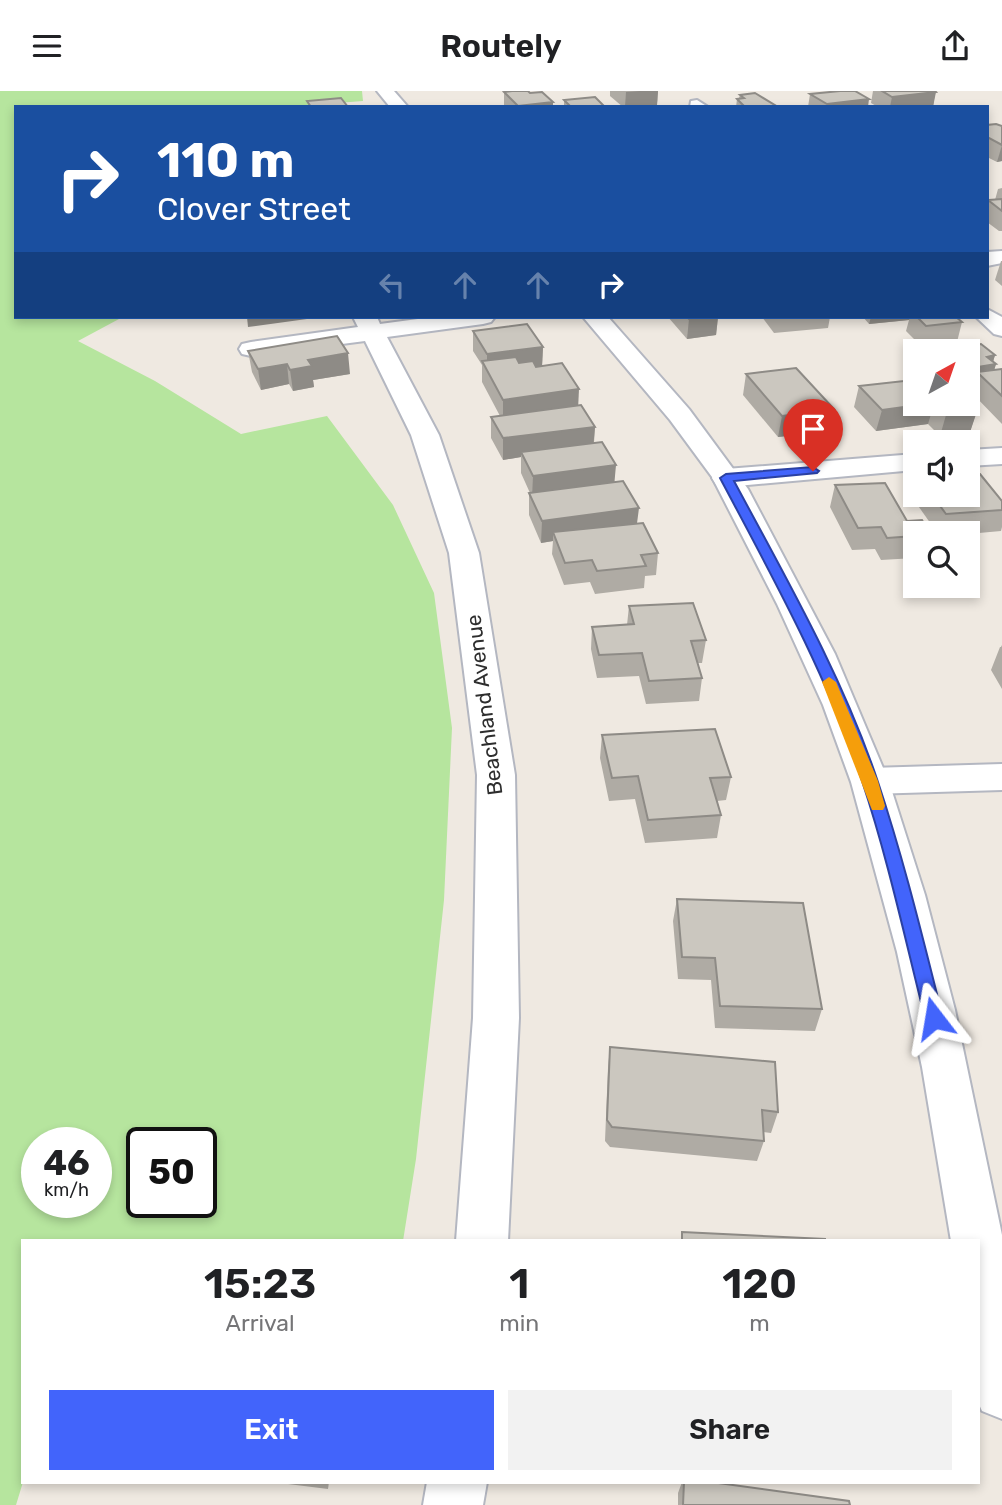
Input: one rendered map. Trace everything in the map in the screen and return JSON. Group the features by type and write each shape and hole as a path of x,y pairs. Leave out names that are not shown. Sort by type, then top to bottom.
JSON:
{"street":[{"path":"385,91 398,105"},
{"path":"251,349 370,324 451,319"},
{"path":"598,319 664,394 726,478 791,599 842,710 870,781 898,876 934,1018 977,1239"},
{"name":"Beachland Avenue","path":"370,324 425,435 464,553 496,775 496,1018 482,1239"},
{"path":"980,457 1002,456"},
{"path":"726,478 903,464"},
{"path":"870,781 1002,777"},
{"path":"980,1258 1002,1391"},
{"path":"453,1505 457,1484"}],"green space":[{"path":"0,91 362,91 363,101 312,105 14,105 14,319 119,319 78,341 155,381 241,434 327,416 393,505 434,593 452,728 444,900 416,1159 403,1239 21,1239 22,1484 16,1505 0,1505"}],"building":[{"path":"855,91 869,99 827,104 810,94"},
{"path":"882,91 935,91 936,92 892,97"},
{"path":"504,92 542,92 553,102 517,105"},
{"path":"755,93 775,105 743,105 737,99 744,98 740,95"},
{"path":"595,97 603,105 569,105 564,100"},
{"path":"341,98 346,105 310,105 307,101"},
{"path":"989,125 1002,126 1002,145 989,138"},
{"path":"1002,199 1002,211 989,201"},
{"path":"919,319 958,319 962,322 926,326"},
{"path":"527,324 543,347 487,354 473,331"},
{"path":"337,336 348,353 308,360 312,366 290,370 287,364 258,369 248,351"},
{"path":"980,344 995,355 987,357 996,364 980,367"},
{"path":"516,357 519,363 533,361 536,367 562,363 579,389 503,400 482,361"},
{"path":"796,368 834,409 782,416 746,374"},
{"path":"1002,369 1002,396 980,375 980,372"},
{"path":"903,381 903,407 882,410 859,386"},
{"path":"581,405 595,427 503,438 491,417"},
{"path":"602,442 616,465 533,476 521,452"},
{"path":"980,474 1002,501 1002,510 946,514 941,507 980,507"},
{"path":"623,481 639,508 542,521 529,493"},
{"path":"885,483 907,521 903,521 903,537 887,538 881,527 858,528 835,485"},
{"path":"643,523 658,553 641,555 646,566 597,571 592,560 565,563 553,532"},
{"path":"693,603 706,640 691,641 702,678 649,681 642,653 599,655 592,627 634,624 629,606"},
{"path":"715,729 731,777 710,778 721,815 648,820 638,776 612,778 602,735"},
{"path":"677,899 803,903 822,1009 720,1006 715,958 682,957"},
{"path":"610,1047 775,1062 778,1112 762,1110 764,1141 612,1127 607,1120"},
{"path":"682,1232 825,1239 682,1239"},
{"path":"684,1484 726,1484 849,1501 850,1505 683,1505"}],"slow traffic":[{"path":"829,682 870,781 877,806"}],"route":[{"path":"813,471 726,478 762,542 813,645 870,781 898,876 934,1018"}]}
